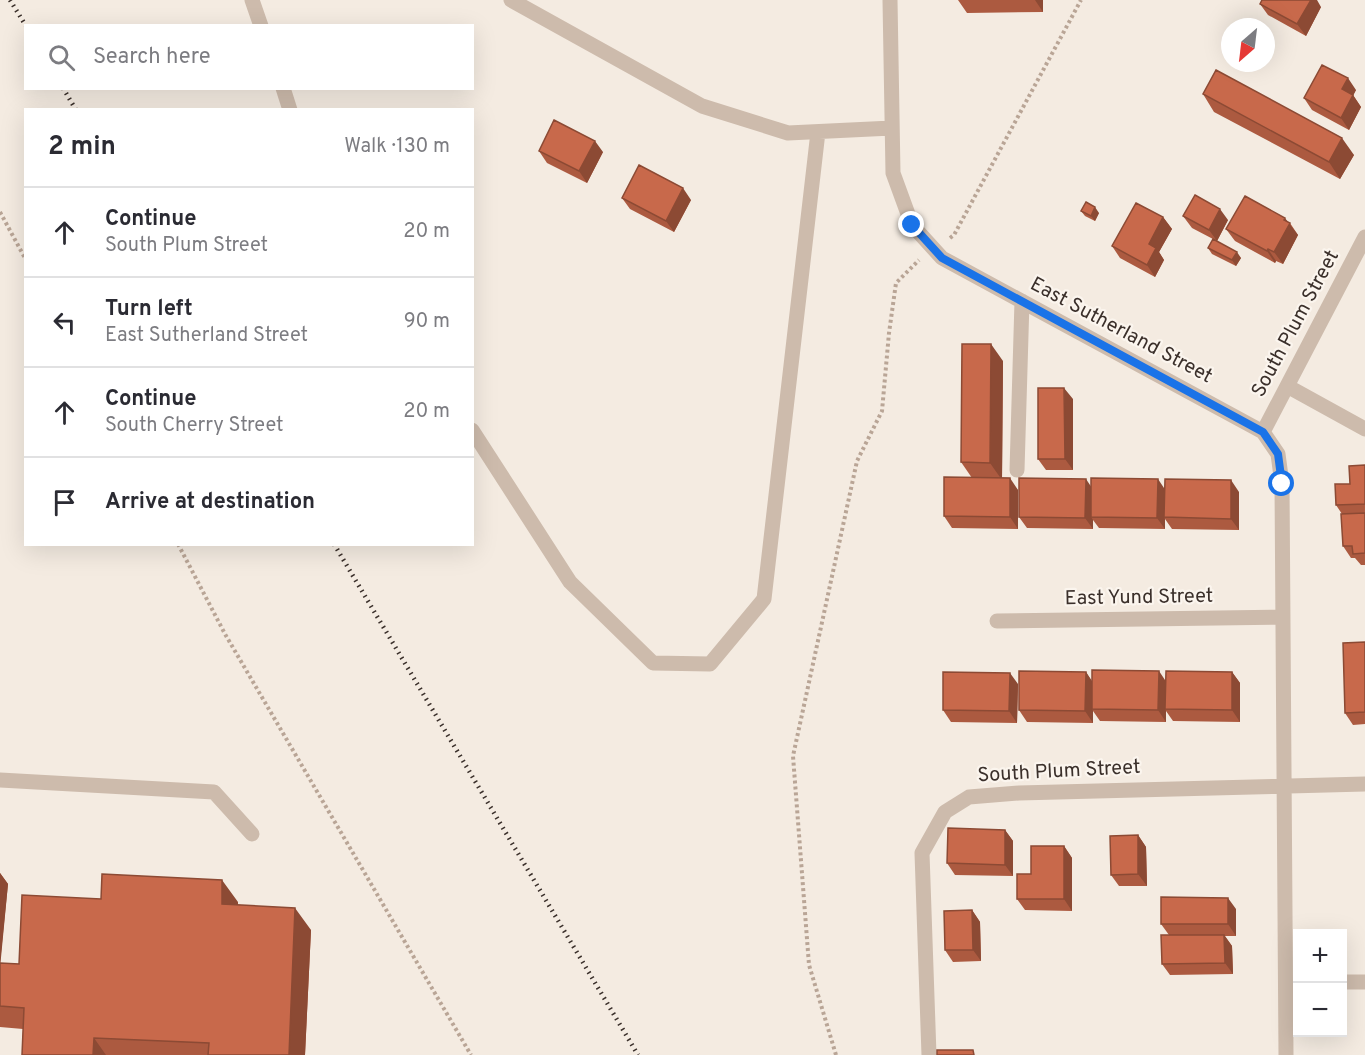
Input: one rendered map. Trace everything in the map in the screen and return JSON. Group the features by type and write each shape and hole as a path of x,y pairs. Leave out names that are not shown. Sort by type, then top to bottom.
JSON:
{"street":[{"path":"252,0 260,24"},
{"path":"511,0 702,106 788,133 892,128"},
{"name":"East Sutherland Street","path":"890,0 893,173 912,225 942,258 1263,432"},
{"path":"284,90 289,108"},
{"path":"474,433 570,582 653,663 710,664 764,599 818,132"},
{"name":"South Plum Street","path":"1263,432 1365,237"},
{"path":"1017,470 1022,301"},
{"path":"1287,386 1365,429"},
{"path":"1263,432 1278,454 1282,484 1283,784 1291,982 1286,1055"},
{"name":"East Yund Street","path":"997,621 1282,617"},
{"path":"0,780 214,792 252,834"},
{"path":"1283,784 1365,784"},
{"name":"South Plum Street","path":"929,1055 922,853 945,812 969,797 979,796 1283,784"},
{"path":"1347,982 1365,982"}],"path":[{"path":"837,1055 809,965 793,756 857,460 882,411 896,283 915,262 954,235 1080,0"},
{"path":"0,212 24,256"},
{"path":"179,546 225,634 471,1055"}],"building":[{"path":"1262,0 1311,0 1297,24 1260,4"},
{"path":"1322,65 1348,78 1342,89 1353,95 1341,118 1304,98"},
{"path":"1216,70 1342,138 1329,162 1203,94"},
{"path":"554,120 595,141 579,171 539,151"},
{"path":"639,165 683,188 666,221 622,198"},
{"path":"1195,195 1220,209 1209,230 1183,216"},
{"path":"1245,196 1290,223 1274,252 1268,249 1267,251 1226,229"},
{"path":"1086,202 1095,207 1091,216 1081,211"},
{"path":"1136,203 1163,217 1149,244 1156,248 1147,265 1112,246"},
{"path":"1213,239 1237,252 1232,260 1208,248"},
{"path":"962,344 991,344 990,463 961,462"},
{"path":"1038,388 1064,388 1065,459 1038,459"},
{"path":"1365,465 1365,504 1336,505 1335,484 1350,484 1349,466"},
{"path":"944,477 1010,478 1010,517 944,516"},
{"path":"1019,478 1086,479 1085,518 1019,517"},
{"path":"1091,478 1158,479 1157,518 1091,517"},
{"path":"1165,479 1231,480 1231,519 1164,517"},
{"path":"1365,513 1365,553 1353,554 1352,546 1343,546 1341,514"},
{"path":"1365,642 1365,712 1345,713 1343,643"},
{"path":"1092,670 1159,671 1158,710 1092,709"},
{"path":"1019,671 1086,672 1085,711 1019,710"},
{"path":"1166,671 1232,672 1232,710 1165,709"},
{"path":"943,672 1010,673 1009,711 943,710"},
{"path":"948,828 1005,830 1005,865 947,863"},
{"path":"1138,835 1138,874 1111,875 1110,836"},
{"path":"1031,846 1064,846 1064,899 1017,899 1017,874 1031,874"},
{"path":"102,874 222,880 222,904 295,908 289,1055 208,1055 209,1043 94,1038 93,1055 22,1055 24,1008 0,1006 0,963 19,964 22,895 101,899"},
{"path":"1161,897 1228,898 1228,924 1161,924"},
{"path":"972,910 973,950 945,950 944,911"},
{"path":"1161,935 1224,935 1225,963 1162,964"},
{"path":"937,1050 973,1050 974,1055 937,1055"}],"railway":[{"path":"10,0 25,24"},
{"path":"64,90 75,108"},
{"path":"335,546 638,1055"}],"route":[{"path":"912,225 942,258 1263,432 1278,454 1282,484"}]}
